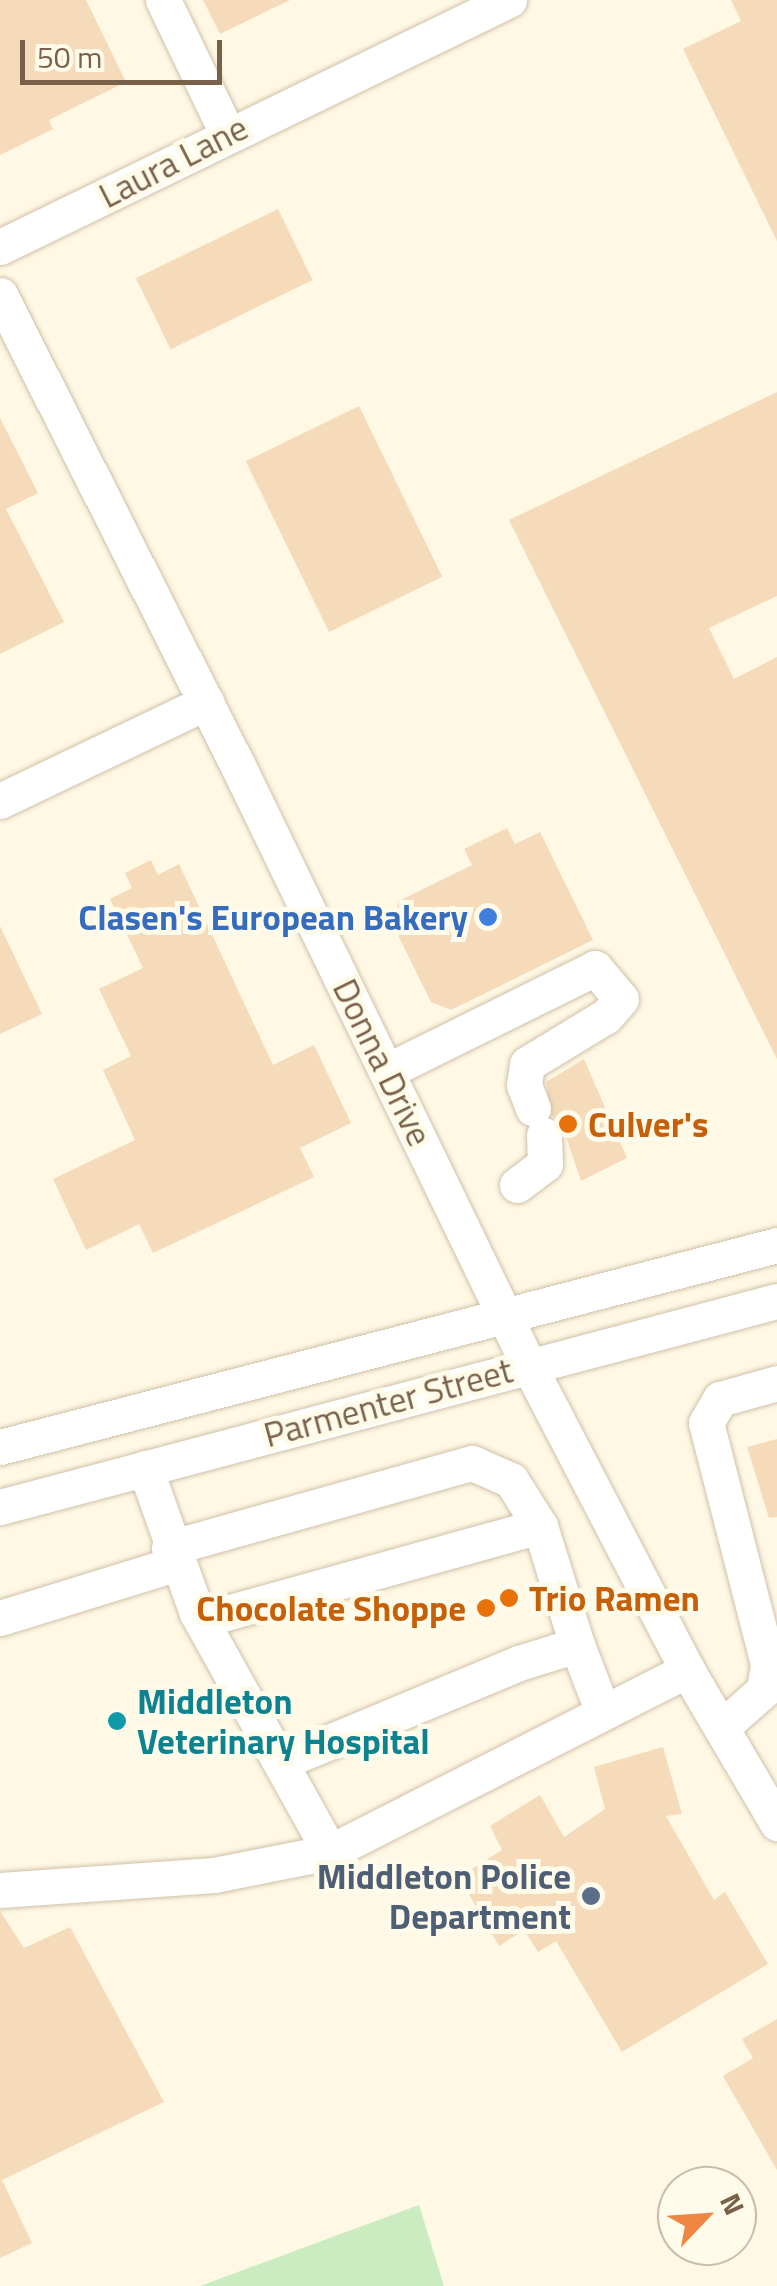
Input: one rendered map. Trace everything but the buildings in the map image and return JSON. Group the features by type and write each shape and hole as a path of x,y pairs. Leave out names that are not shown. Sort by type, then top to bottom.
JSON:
{"street":[{"path":"163,0 226,133"},
{"name":"Laura Lane","path":"0,247 226,133 508,0"},
{"name":"Donna Drive","path":"0,294 206,702 528,1364 687,1670 777,1823"},
{"path":"0,800 206,702"},
{"path":"388,1071 595,968 621,999 606,1016 527,1064 524,1085 539,1122 546,1164 517,1185"},
{"name":"Parmenter Street","path":"0,1448 777,1245"},
{"name":"Parmenter Street","path":"0,1506 777,1301"},
{"path":"721,1728 764,1690 768,1664 706,1423 720,1399 777,1383"},
{"path":"0,1618 172,1556 472,1463 511,1480 540,1526 603,1712"},
{"path":"145,1468 172,1556 201,1620 283,1761 330,1852"},
{"path":"201,1620 540,1526"},
{"path":"283,1761 519,1663 578,1645"},
{"path":"0,1890 214,1875 330,1852 687,1670"}],"green space":[{"path":"419,2205 444,2286 200,2286"}],"place":[{"name":"Clasen's European Bakery","path":"488,917"},
{"name":"Culver's","path":"568,1124"},
{"name":"Trio Ramen","path":"509,1598"},
{"name":"Chocolate Shoppe","path":"486,1608"},
{"name":"Middleton Veterinary Hospital","path":"117,1721"},
{"name":"Middleton Police Department","path":"591,1896"}]}
